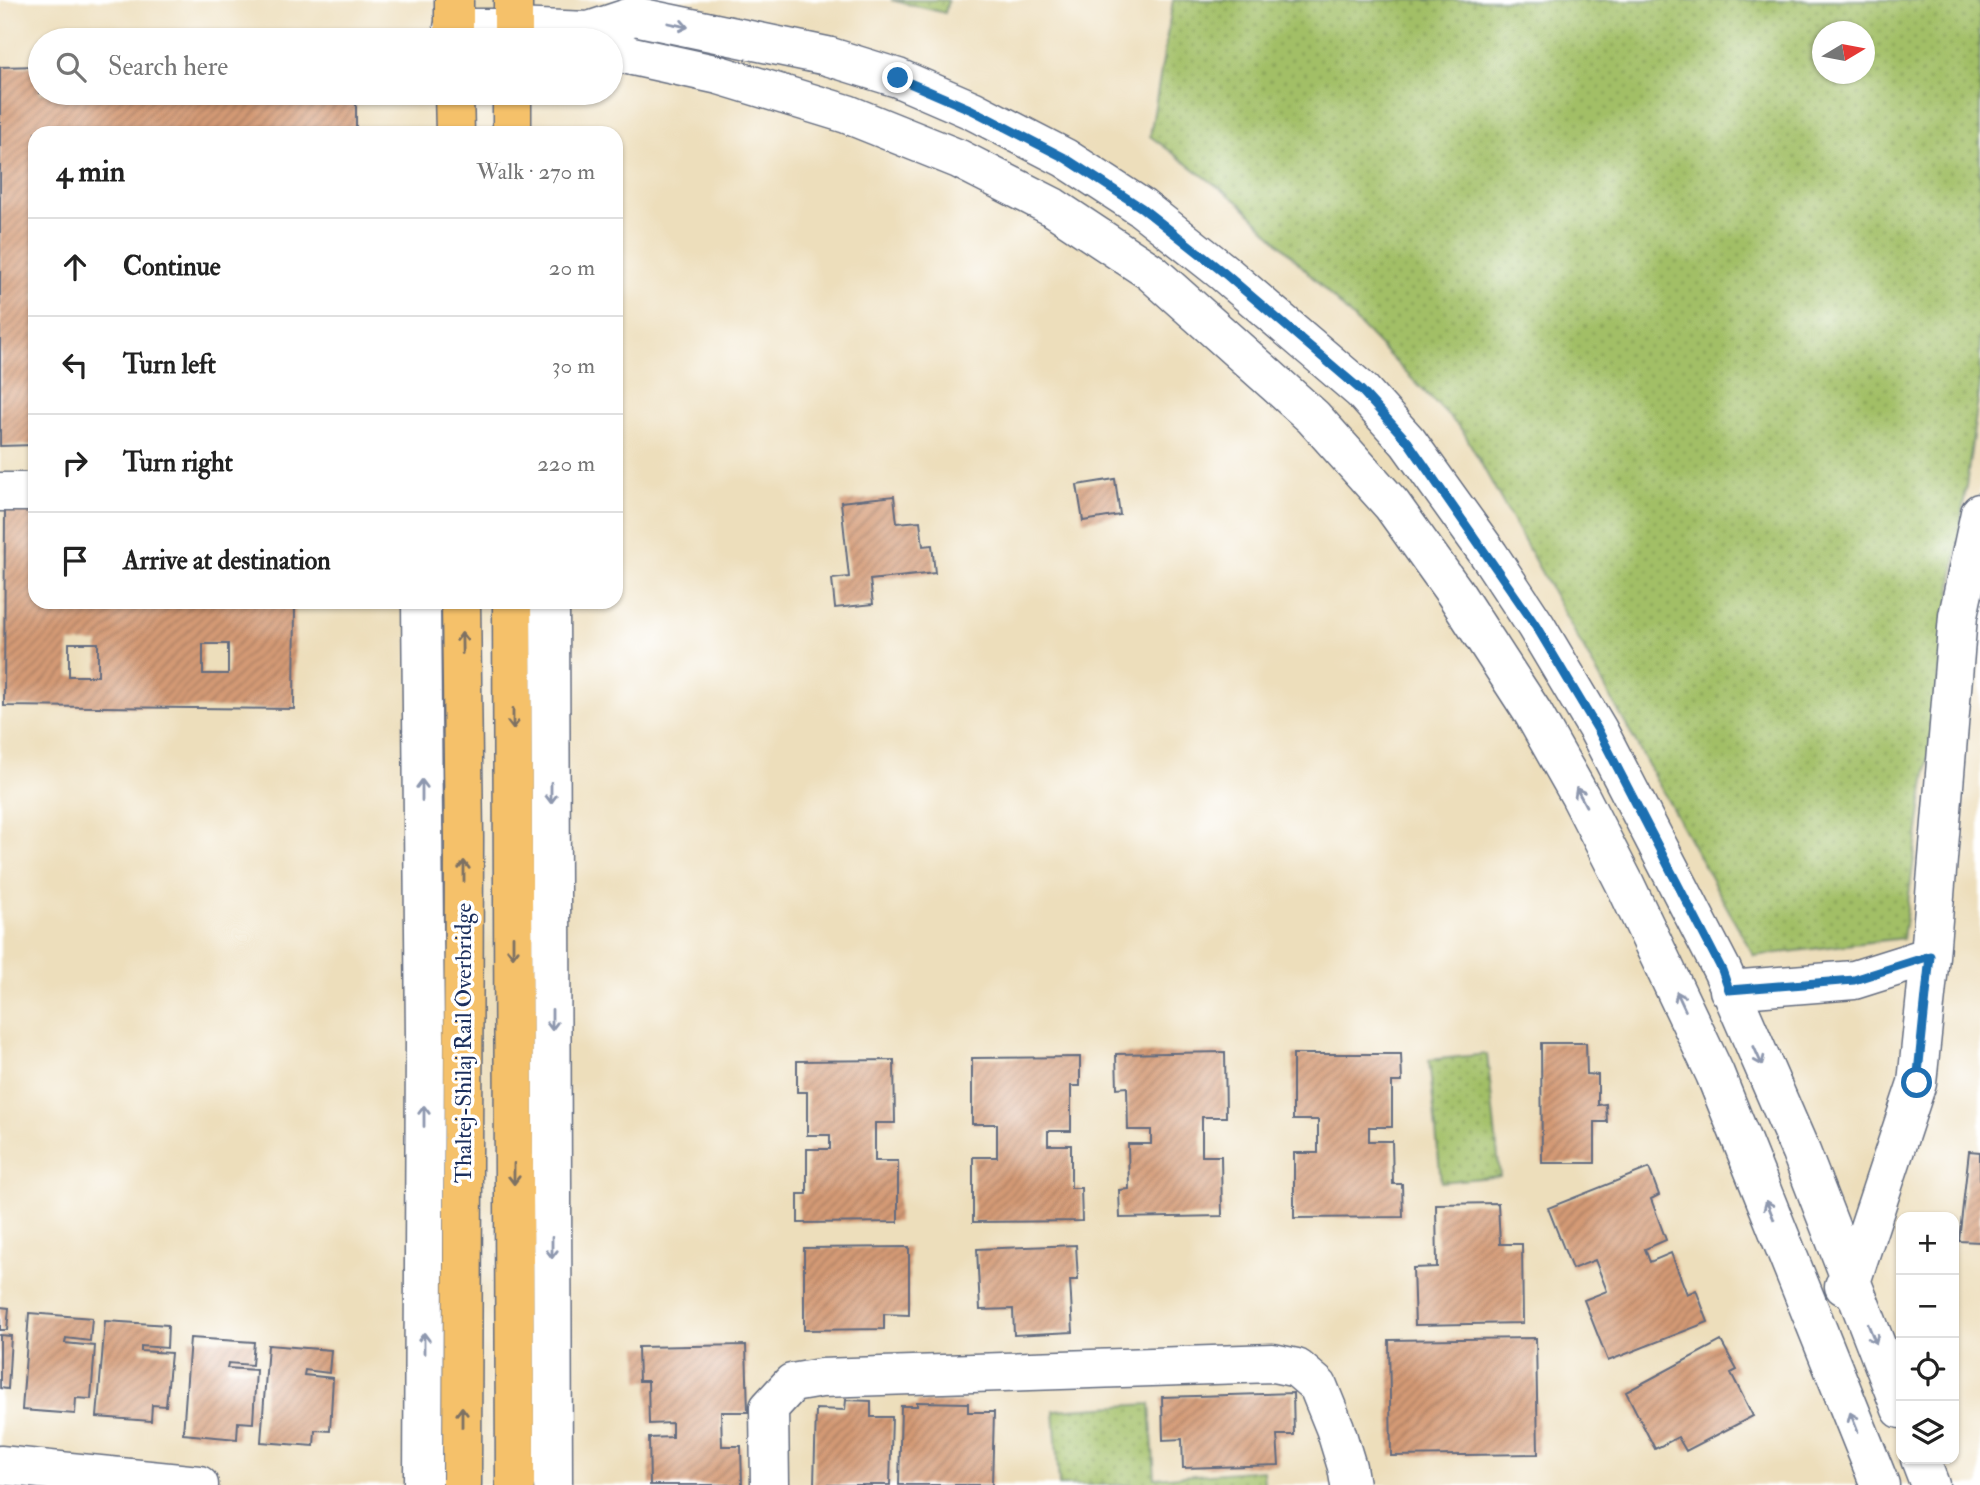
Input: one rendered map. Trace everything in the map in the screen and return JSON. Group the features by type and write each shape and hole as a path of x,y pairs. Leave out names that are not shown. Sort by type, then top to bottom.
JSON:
{"main road":[{"path":"454,105 455,126"},
{"path":"512,105 512,126"},
{"name":"Thaltej-Shilaj Rail Overbridge","path":"461,609 464,838 462,1485"},
{"path":"512,609 515,1485"}],"street":[{"path":"617,28 634,16 827,56 898,78 972,110 1065,158 1142,208 1297,334 1362,391 1408,442 1536,626 1598,730 1722,970 1801,1152 1898,1401"},
{"path":"454,23 513,23 540,28"},
{"path":"623,52 719,75 847,114 959,159 1053,207 1151,272 1313,417 1392,505 1455,593 1533,713 1625,884 1715,1074 1880,1485"},
{"path":"445,126 451,105"},
{"path":"517,105 526,126"},
{"path":"0,492 28,492"},
{"path":"1807,1304 1851,1282 1917,1083 1958,616 1980,513"},
{"path":"421,609 425,1038 424,1485"},
{"path":"550,609 553,1485"},
{"path":"1729,990 1854,980 1930,956"},
{"path":"770,1485 769,1408 792,1383 821,1378 1273,1363 1297,1368 1318,1385 1335,1428 1350,1485"},
{"path":"1922,1464 1930,1485"},
{"path":"0,1465 199,1485"}],"green space":[{"path":"891,0 948,0 945,13"},
{"path":"1173,0 1980,0 1980,386 1903,938 1754,956 1463,431 1241,204 1150,136"},
{"path":"1487,1054 1500,1176 1441,1182 1429,1060"},
{"path":"1150,1404 1155,1478 1263,1470 1264,1485 1059,1485 1054,1410"}],"building":[{"path":"28,66 28,105 356,105 356,126 28,126 28,445 0,446 0,67"},
{"path":"1115,479 1120,515 1083,521 1077,485"},
{"path":"894,496 897,523 920,521 923,546 932,545 935,573 870,580 873,604 835,608 832,579 849,577 841,502"},
{"path":"5,509 28,509 28,609 295,609 294,709 4,706","holes":["69,643 98,643 98,676 69,676","203,644 228,644 228,674 203,674"]},
{"path":"1541,1043 1586,1043 1587,1074 1598,1075 1598,1105 1606,1104 1607,1122 1595,1122 1595,1163 1542,1163"},
{"path":"1225,1052 1226,1117 1202,1117 1202,1156 1221,1156 1222,1216 1120,1218 1119,1190 1129,1189 1128,1144 1151,1144 1151,1130 1128,1130 1127,1087 1117,1088 1116,1054"},
{"path":"1293,1054 1401,1054 1402,1082 1392,1082 1392,1127 1369,1127 1369,1141 1392,1141 1393,1184 1402,1184 1403,1217 1294,1218 1294,1153 1318,1153 1318,1120 1293,1120"},
{"path":"1080,1057 1080,1086 1071,1086 1071,1131 1048,1131 1048,1145 1071,1145 1071,1188 1081,1188 1082,1221 973,1222 973,1157 997,1157 997,1124 972,1124 972,1058"},
{"path":"894,1060 895,1123 875,1123 875,1161 898,1161 898,1222 798,1223 798,1194 807,1194 807,1149 830,1149 830,1135 807,1135 807,1092 797,1092 797,1061"},
{"path":"1969,1151 1980,1152 1980,1242 1959,1241"},
{"path":"1649,1168 1659,1195 1651,1199 1666,1240 1645,1249 1650,1262 1671,1253 1687,1294 1696,1290 1708,1322 1608,1361 1584,1300 1607,1291 1595,1260 1572,1269 1548,1208"},
{"path":"1498,1203 1500,1244 1522,1244 1523,1323 1415,1325 1413,1268 1437,1267 1436,1204"},
{"path":"1076,1245 1078,1280 1070,1280 1073,1332 1014,1335 1013,1309 980,1310 977,1249"},
{"path":"909,1247 909,1315 884,1314 884,1329 804,1330 804,1248"},
{"path":"0,1307 9,1308 7,1330 0,1330"},
{"path":"29,1313 92,1318 90,1341 66,1338 65,1343 95,1346 91,1399 76,1398 75,1414 22,1410"},
{"path":"105,1321 168,1325 167,1348 141,1346 141,1351 171,1353 166,1406 152,1405 151,1421 97,1417"},
{"path":"0,1335 11,1336 8,1389 0,1388"},
{"path":"190,1338 254,1342 252,1365 228,1363 227,1368 256,1370 253,1423 238,1422 237,1439 183,1434"},
{"path":"1536,1338 1538,1454 1391,1456 1389,1340"},
{"path":"1721,1341 1737,1370 1731,1373 1753,1416 1686,1451 1678,1437 1655,1449 1626,1392"},
{"path":"268,1345 331,1350 329,1373 305,1370 304,1375 333,1378 330,1431 315,1430 314,1446 261,1442"},
{"path":"746,1345 748,1412 721,1412 722,1446 741,1446 742,1485 650,1485 649,1438 672,1437 672,1423 649,1424 648,1381 639,1381 638,1347"},
{"path":"1293,1393 1294,1435 1277,1435 1279,1465 1183,1468 1182,1439 1163,1440 1162,1397"},
{"path":"846,1400 871,1401 871,1417 892,1417 890,1485 814,1485 816,1409 845,1410"},
{"path":"917,1402 968,1403 968,1412 994,1412 992,1485 899,1485 901,1406 917,1406"}],"route":[{"path":"898,78 972,110 1065,158 1142,208 1223,272 1362,391 1408,442 1536,626 1598,730 1722,970 1729,990 1854,980 1930,956 1917,1083"}]}
